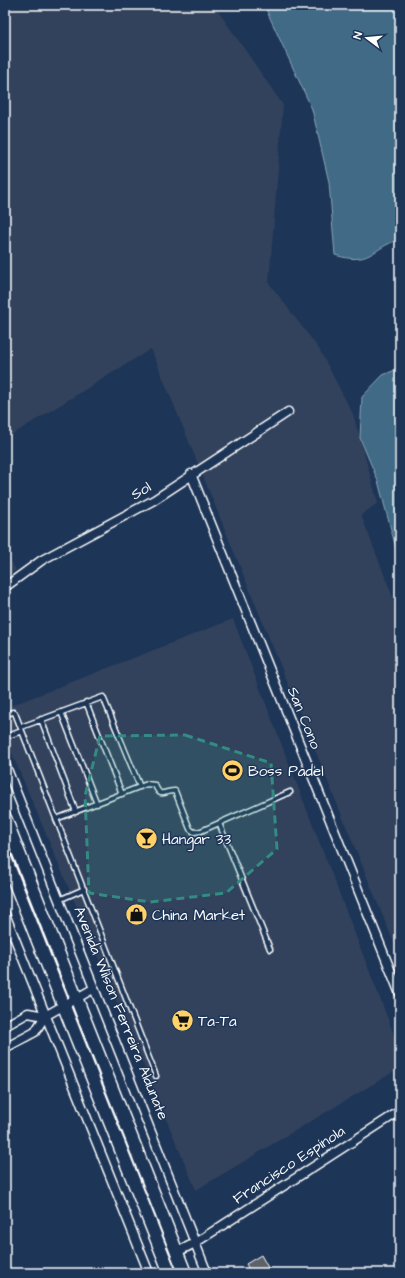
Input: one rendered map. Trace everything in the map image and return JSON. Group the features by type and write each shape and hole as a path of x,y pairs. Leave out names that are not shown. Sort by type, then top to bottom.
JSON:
{"main road":[{"path":"5,818 185,1273"},
{"path":"5,858 170,1273"}],"street":[{"name":"Sol","path":"5,587 42,560 154,500 191,474 288,412"},
{"name":"San Cono","path":"191,474 400,994"},
{"name":"Avenida Wilson Ferreira Aldunate","path":"5,764 93,989 207,1273"},
{"path":"5,914 149,1273"},
{"path":"5,1048 35,1032 45,1016 93,989"},
{"path":"5,1026 28,1013 45,1016"},
{"name":"Francisco Espínola","path":"177,1252 195,1243 400,1110"}],"lane":[{"path":"5,738 41,719 86,702 104,697 140,787"},
{"path":"86,702 122,794"},
{"path":"61,712 97,804"},
{"path":"5,714 15,713 156,1076"},
{"path":"41,719 76,812"},
{"path":"56,820 151,784 155,785 158,792 161,793 175,791 190,829 194,832 219,823 290,792"},
{"path":"219,823 270,949"},
{"path":"59,900 84,889"}],"highlighted area":[{"path":"185,735 271,763 277,849 226,893 150,902 89,893 85,796 100,736"}],"shaded area":[{"path":"5,5 214,5 283,105 269,283 319,349 353,414 378,503 361,515 400,615 400,958 151,349 5,439"},
{"path":"264,5 400,5 400,239 370,255 356,259 335,255 329,182 312,109"},
{"path":"400,368 400,563 378,481 360,438 362,397 383,375"},
{"path":"5,552 16,570 5,577"},
{"path":"233,619 400,1050 400,1068 196,1190 5,737 5,708"}],"green space":[{"path":"5,833 61,975 61,977 5,838"},
{"path":"80,1023 179,1273 177,1273 78,1024"}],"building":[{"path":"261,1255 271,1273 251,1273 246,1264"}],"place":[{"name":"Boss Padel","path":"232,771"},
{"name":"Hangar 33","path":"146,839"},
{"name":"China Market","path":"137,915"},
{"name":"Ta-Ta","path":"183,1021"}]}
